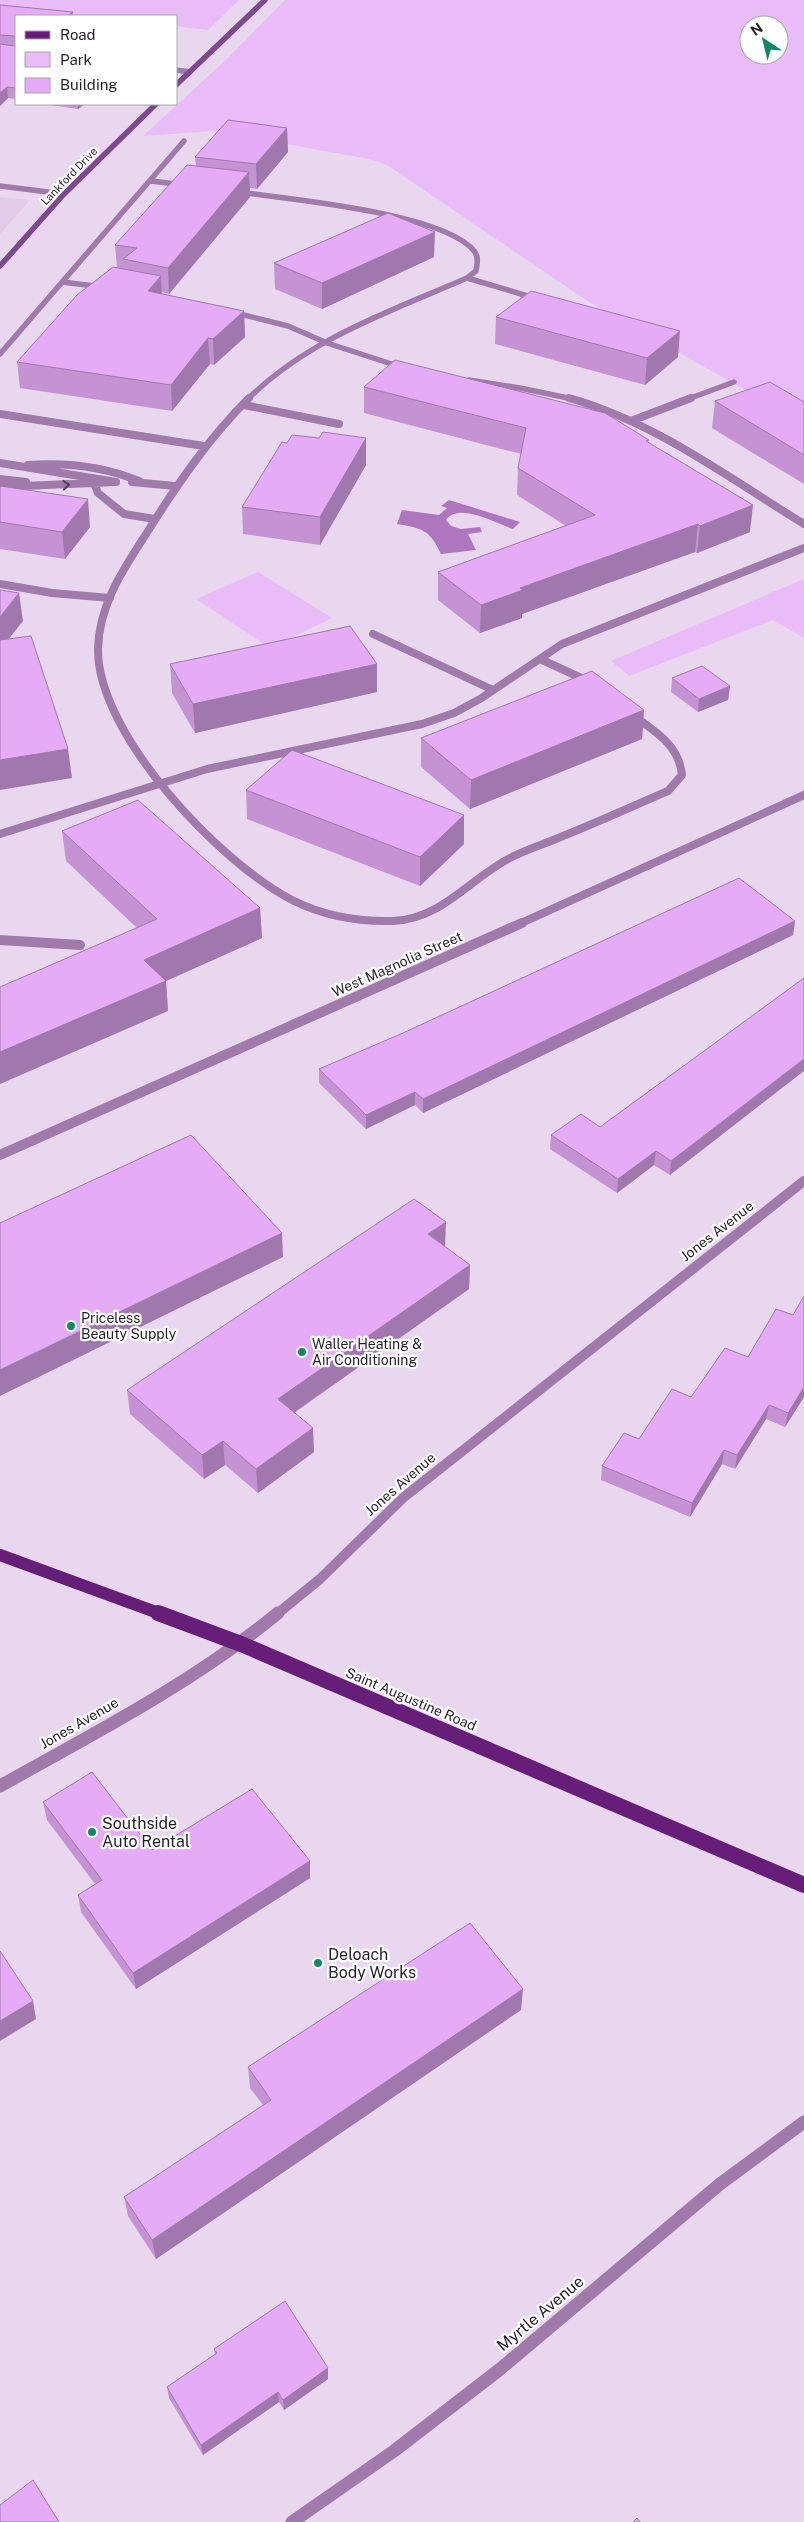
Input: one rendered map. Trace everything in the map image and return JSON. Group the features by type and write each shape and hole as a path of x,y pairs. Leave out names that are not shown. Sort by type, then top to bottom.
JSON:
{"main road":[{"path":"178,83 265,0"},
{"name":"Lankford Drive","path":"0,266 64,194 155,105"},
{"name":"Saint Augustine Road","path":"0,1555 241,1644 804,1885"}],"street":[{"path":"178,70 190,72"},
{"path":"0,354 184,142"},
{"path":"151,180 190,186"},
{"path":"1,187 64,194"},
{"path":"230,191 384,213 436,229 462,241 476,251 478,262 476,271 467,278 327,343 272,378 204,446 175,486 155,519 110,598 102,620 98,650 100,675 110,704 128,740 161,782 201,827 244,868 287,899 318,913 363,922 400,921 437,911 505,860 668,791 682,775 682,761 674,748 628,711"},
{"path":"467,278 550,302"},
{"path":"62,282 113,288"},
{"path":"226,311 288,326 327,343 415,371"},
{"path":"462,379 551,394 602,409 631,421 662,437 804,524"},
{"path":"631,421 734,382"},
{"path":"244,405 340,424"},
{"path":"0,414 204,446"},
{"path":"18,466 50,462 115,470 138,481"},
{"path":"0,464 116,482"},
{"path":"0,478 49,486"},
{"path":"0,488 138,481 175,486"},
{"path":"94,483 98,493 124,514 155,519"},
{"path":"0,834 207,769 422,724 454,713 493,690 562,644 804,548"},
{"path":"0,584 52,593 110,598"},
{"path":"373,634 493,690"},
{"path":"540,659 576,675 597,687"},
{"name":"West Magnolia Street","path":"0,1155 347,1002 804,795"},
{"path":"0,940 80,945"},
{"name":"Jones Avenue","path":"0,1786 108,1725 241,1644 320,1579 404,1497 804,1181"},
{"name":"Myrtle Avenue","path":"292,2522 394,2451 499,2370 720,2184 804,2122"}],"shaded area":[{"path":"0,197 30,200 0,234"},
{"path":"449,500 520,522 513,529 468,513 452,515 446,520 451,526 461,529 480,527 482,532 468,534 476,550 441,554 433,540 424,531 397,524 402,510 439,515 447,508 441,506"}],"green space":[{"path":"0,0 239,0 208,30 178,26 178,15 63,15 0,9"},
{"path":"285,0 804,0 804,423 589,302 387,165 369,159 213,131 143,136 178,105"},
{"path":"258,572 332,618 270,648 196,599"},
{"path":"804,579 804,638 773,620 629,676 611,661"}],"building":[{"path":"0,5 73,12 69,15 15,15 15,36 0,35"},
{"path":"0,44 15,46 15,88 7,87 0,93"},
{"path":"228,120 287,128 256,164 195,157"},
{"path":"187,165 249,172 168,268 123,259 137,248 115,245"},
{"path":"388,213 435,232 322,283 274,263"},
{"path":"113,267 161,276 148,291 244,311 213,339 208,338 171,385 17,362 77,295"},
{"path":"531,291 680,331 647,358 496,317"},
{"path":"395,360 605,413 649,440 646,441 753,505 700,526 698,524 520,588 523,590 481,605 438,572 595,515 518,468 526,428 364,387"},
{"path":"770,382 804,402 804,455 715,401"},
{"path":"323,432 366,438 320,517 242,507 282,442 287,443 292,435 319,438"},
{"path":"0,486 88,499 62,532 0,522"},
{"path":"0,590 19,593 0,617"},
{"path":"350,626 377,664 193,704 170,664"},
{"path":"31,636 68,749 0,760 0,640"},
{"path":"702,666 730,686 699,699 672,678"},
{"path":"592,671 644,710 471,780 421,738"},
{"path":"292,750 464,815 420,857 246,790"},
{"path":"138,800 260,908 144,960 166,981 0,1052 0,987 157,919 62,831"},
{"path":"739,878 795,921 423,1099 415,1092 366,1115 319,1069 403,1033"},
{"path":"804,978 804,1059 671,1161 656,1151 618,1179 551,1135 581,1114 600,1127"},
{"name":"Priceless Beauty Supply","path":"191,1135 282,1233 0,1370 0,1223"},
{"name":"Waller Heating & Air Conditioning","path":"414,1199 446,1222 428,1234 470,1265 278,1399 313,1428 256,1469 223,1441 202,1455 127,1390"},
{"path":"804,1296 804,1387 788,1413 769,1405 737,1455 724,1450 692,1503 602,1466 624,1433 639,1439 672,1389 691,1397 725,1348 748,1357 776,1309 793,1315"},
{"path":"92,1772 152,1850 252,1789 310,1861 133,1973 78,1895 102,1880 43,1802"},
{"path":"470,1923 523,1989 152,2240 124,2197 271,2100 248,2067"},
{"path":"0,1951 33,2001 0,2021"},
{"path":"285,2301 328,2368 283,2400 278,2392 201,2445 167,2387 217,2353 214,2349"},
{"path":"33,2480 59,2522 0,2522 0,2505"}],"place":[{"name":"Priceless Beauty Supply","path":"71,1326"},
{"name":"Waller Heating & Air Conditioning","path":"302,1352"},
{"name":"Southside Auto Rental","path":"92,1832"},
{"name":"Deloach Body Works","path":"318,1963"}]}
